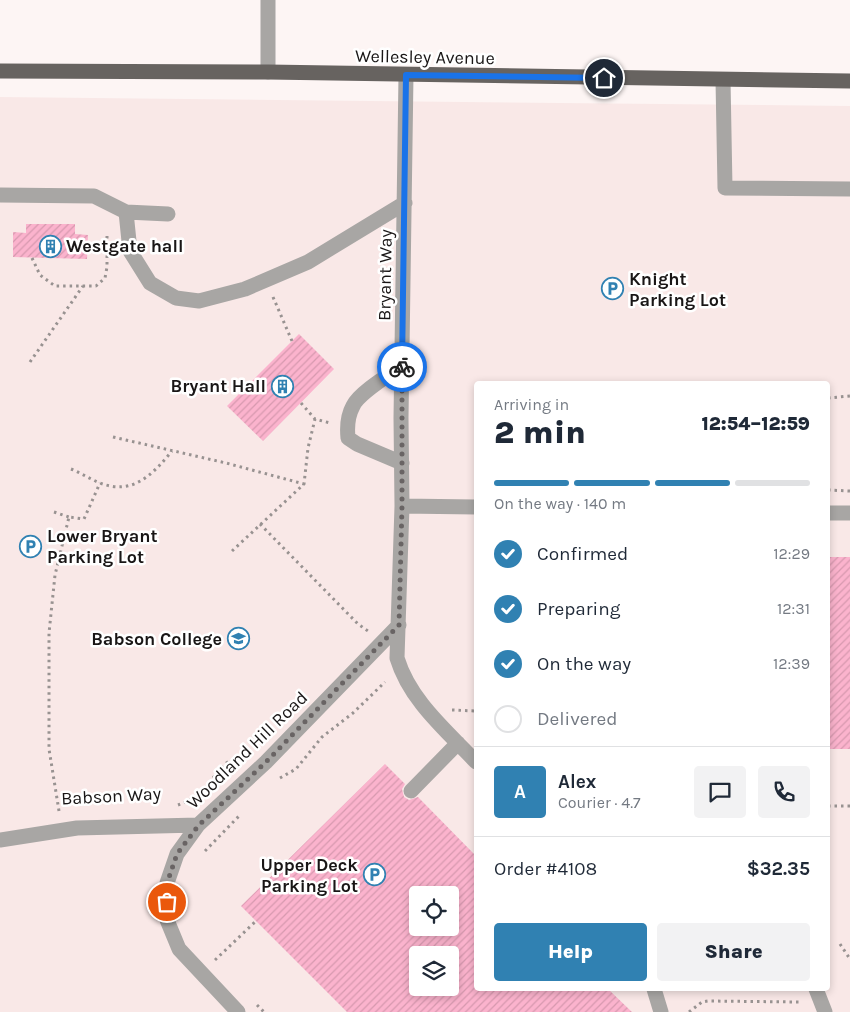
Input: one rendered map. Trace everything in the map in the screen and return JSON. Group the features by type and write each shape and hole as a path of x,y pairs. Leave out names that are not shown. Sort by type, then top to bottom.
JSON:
{"main road":[{"name":"Wellesley Avenue","path":"0,71 268,72 850,81"}],"street":[{"path":"268,0 268,72"},
{"name":"Bryant Way","path":"402,674 397,658 402,506 406,75"},
{"path":"723,80 725,188 850,189"},
{"path":"0,195 94,196 126,212 168,214"},
{"path":"126,212 130,252 150,283 176,298 199,302 245,289 308,262 405,203"},
{"path":"402,366 373,386 353,406 347,428 348,438 356,444 402,462"},
{"path":"402,506 474,507"},
{"path":"830,513 850,513"},
{"name":"Woodland Hill Road","path":"0,840 77,828 198,826 266,762 399,625"},
{"path":"402,674 421,704 474,760"},
{"path":"411,791 458,743"},
{"path":"198,826 177,854 167,883 168,920 179,949 238,1012"},
{"path":"655,991 661,1012"}],"path":[{"path":"32,258 40,275 55,286 96,286 105,278 107,267 107,228 111,204"},
{"path":"266,280 292,341"},
{"path":"30,362 83,286"},
{"path":"830,398 850,396"},
{"path":"302,403 315,419 347,428"},
{"path":"232,551 304,484 308,448 315,419"},
{"path":"113,437 226,462 304,484"},
{"path":"72,469 100,483 117,487 136,484 154,473 172,451"},
{"path":"54,512 84,519 100,483"},
{"path":"830,490 850,491"},
{"name":"Babson Way","path":"51,814 59,812 49,749 49,633 55,575 69,517"},
{"path":"260,524 358,624 382,642"},
{"path":"279,778 296,769 322,737 353,713 388,679 402,674"},
{"path":"449,710 474,711"},
{"name":"Babson Way","path":"169,808 188,801 202,791 228,762 237,759 266,762 296,769"},
{"path":"830,806 850,806"},
{"path":"202,854 245,810"},
{"path":"208,956 213,962 256,921"},
{"path":"840,944 850,959"},
{"path":"251,1000 264,1012"},
{"path":"688,1012 702,1002 708,1001 821,1001"}],"shaded area":[{"name":"Babson College","path":"0,97 850,106 850,1012 0,1012"}],"building":[{"name":"Westgate hall","path":"26,224 75,224 75,234 88,235 87,259 13,257 13,232 26,233"},
{"name":"Bryant Hall","path":"299,334 334,369 263,441 227,406"},
{"path":"830,557 850,557 850,749 830,749"},
{"name":"Upper Deck Parking Lot","path":"385,764 405,784 402,789 404,797 409,800 418,797 474,854 474,991 610,991 632,1012 347,1012 241,906"}],"way so far":[{"path":"167,902 167,883 177,854 198,826 266,762 399,625 402,506 402,367"}],"place":[{"name":"Westgate hall","path":"50,246"},
{"name":"Knight Parking Lot","path":"613,289"},
{"name":"Bryant Hall","path":"282,386"},
{"name":"Lower Bryant Parking Lot","path":"31,546"},
{"name":"Babson College","path":"238,639"},
{"name":"Upper Deck Parking Lot","path":"374,875"}],"route":[{"path":"402,367 406,75 604,78"}]}
